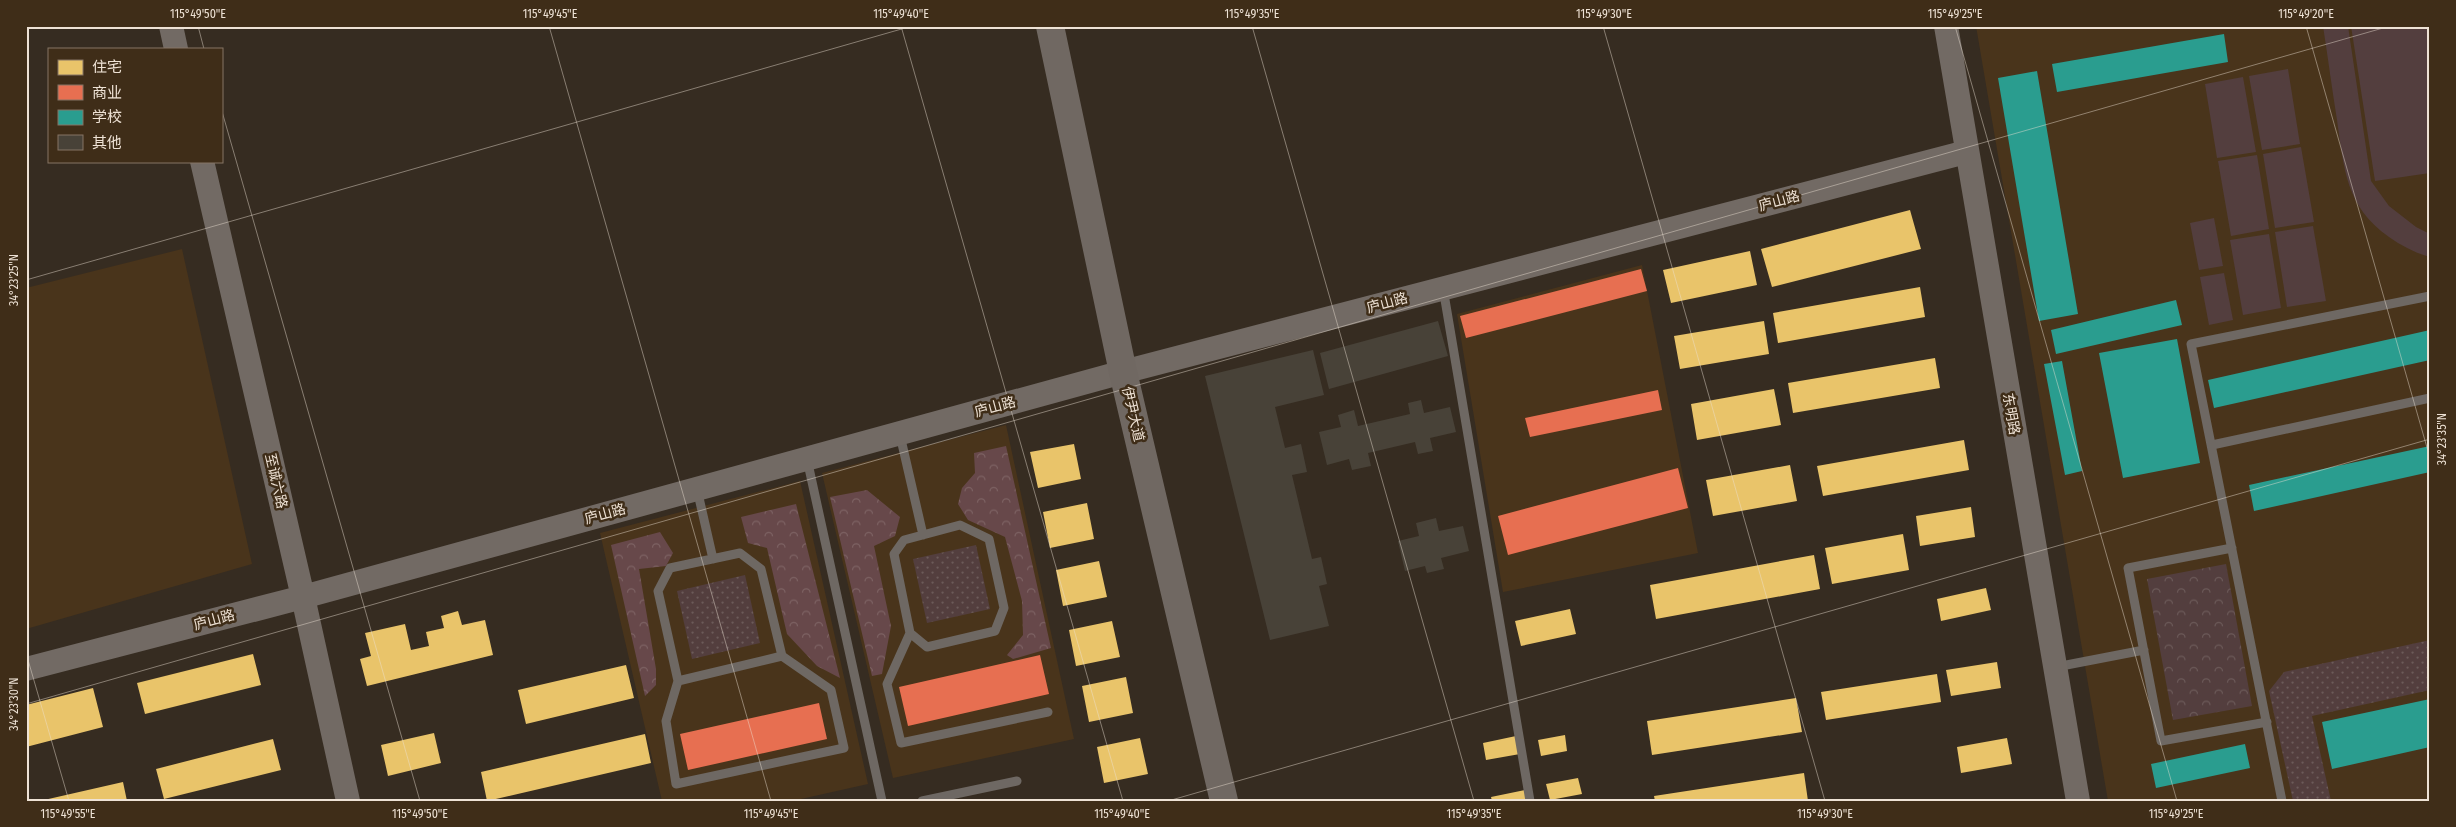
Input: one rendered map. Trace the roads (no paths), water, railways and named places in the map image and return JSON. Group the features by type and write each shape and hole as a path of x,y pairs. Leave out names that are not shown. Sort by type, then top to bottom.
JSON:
{"main road":[{"name":"伊尹大道","path":"1050,26 1123,372 1224,801"}],"street":[{"path":"171,26 176,48"},
{"name":"东明路","path":"1946,26 2078,801"},
{"name":"庐山路","path":"26,669 304,597 1123,372 1966,152"},
{"name":"至诚六路","path":"202,162 304,597 348,801"}],"lane":[{"path":"1444,288 1530,801"},
{"path":"2282,801 2192,344 2430,296"},
{"path":"2212,445 2430,398"},
{"path":"900,433 923,535"},
{"path":"807,459 882,801"},
{"path":"697,489 713,559"},
{"path":"910,633 927,647 996,631 1004,608 989,539 960,525 904,540 894,554 910,633 887,684 901,743 1048,712"},
{"path":"2232,548 2128,568 2161,742 2267,722"},
{"path":"740,554 761,569 782,656 831,690 844,748 676,784 666,720 678,681 658,591 670,568 740,554"},
{"path":"2055,667 2144,650"},
{"path":"678,681 782,656"},
{"path":"922,801 1016,781"}]}
